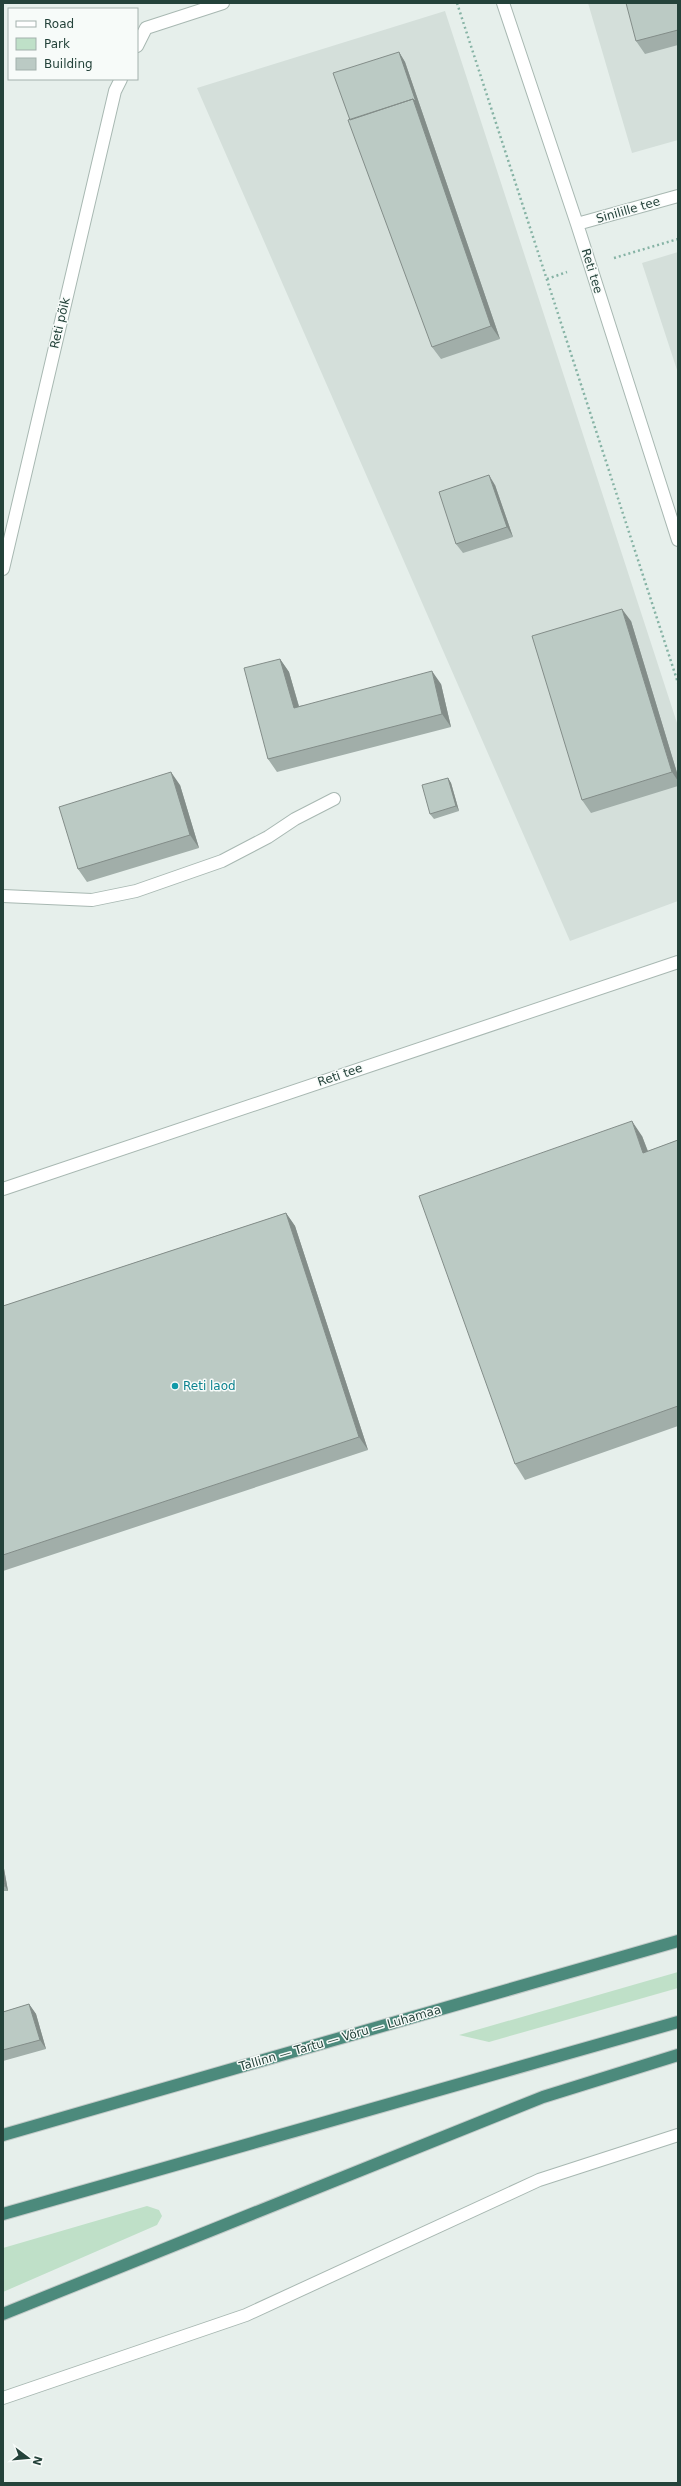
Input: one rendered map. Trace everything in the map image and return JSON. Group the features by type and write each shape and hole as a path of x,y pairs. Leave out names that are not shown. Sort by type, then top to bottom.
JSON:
{"highway":[{"name":"Tallinn — Tartu — Võru — Luhamaa","path":"3,2135 678,1942"},
{"path":"3,2214 678,2022"},
{"path":"3,2314 543,2097 678,2055"}],"street":[{"path":"138,44 146,28 223,3"},
{"name":"Reti tee","path":"503,3 578,224 678,540"},
{"name":"Reti põik","path":"3,569 115,91 120,80"},
{"name":"Sinilille tee","path":"578,224 678,196"},
{"path":"3,896 92,900 136,891 222,861 268,838 295,819 334,799"},
{"name":"Reti tee","path":"3,1189 678,962"},
{"path":"3,2398 246,2315 539,2180 678,2136"}],"path":[{"path":"457,3 678,683"}],"shaded area":[{"path":"588,3 678,3 678,140 632,153"},
{"path":"445,11 678,726 678,901 570,941 197,88"},
{"path":"678,252 678,373 642,263"}],"green space":[{"path":"678,1972 678,1988 489,2042 459,2035"},
{"path":"147,2206 159,2210 162,2216 157,2225 3,2292 3,2248"}],"building":[{"path":"626,3 678,3 678,30 636,41"},
{"path":"399,52 416,102 413,99 350,120 333,73"},
{"path":"413,99 491,326 432,347 348,120"},
{"path":"489,475 507,527 456,544 439,492"},
{"path":"622,609 672,772 582,800 532,636"},
{"path":"280,659 294,708 432,671 442,714 268,759 244,668"},
{"path":"171,772 190,835 78,869 59,807"},
{"path":"448,778 456,806 430,814 422,785"},
{"path":"632,1121 643,1153 678,1140 678,1406 515,1464 419,1196"},
{"name":"Reti laod","path":"286,1213 359,1437 3,1555 3,1306"},
{"path":"29,2004 40,2040 3,2050 3,2012"}],"place":[{"name":"Reti laod","path":"175,1386"}]}
